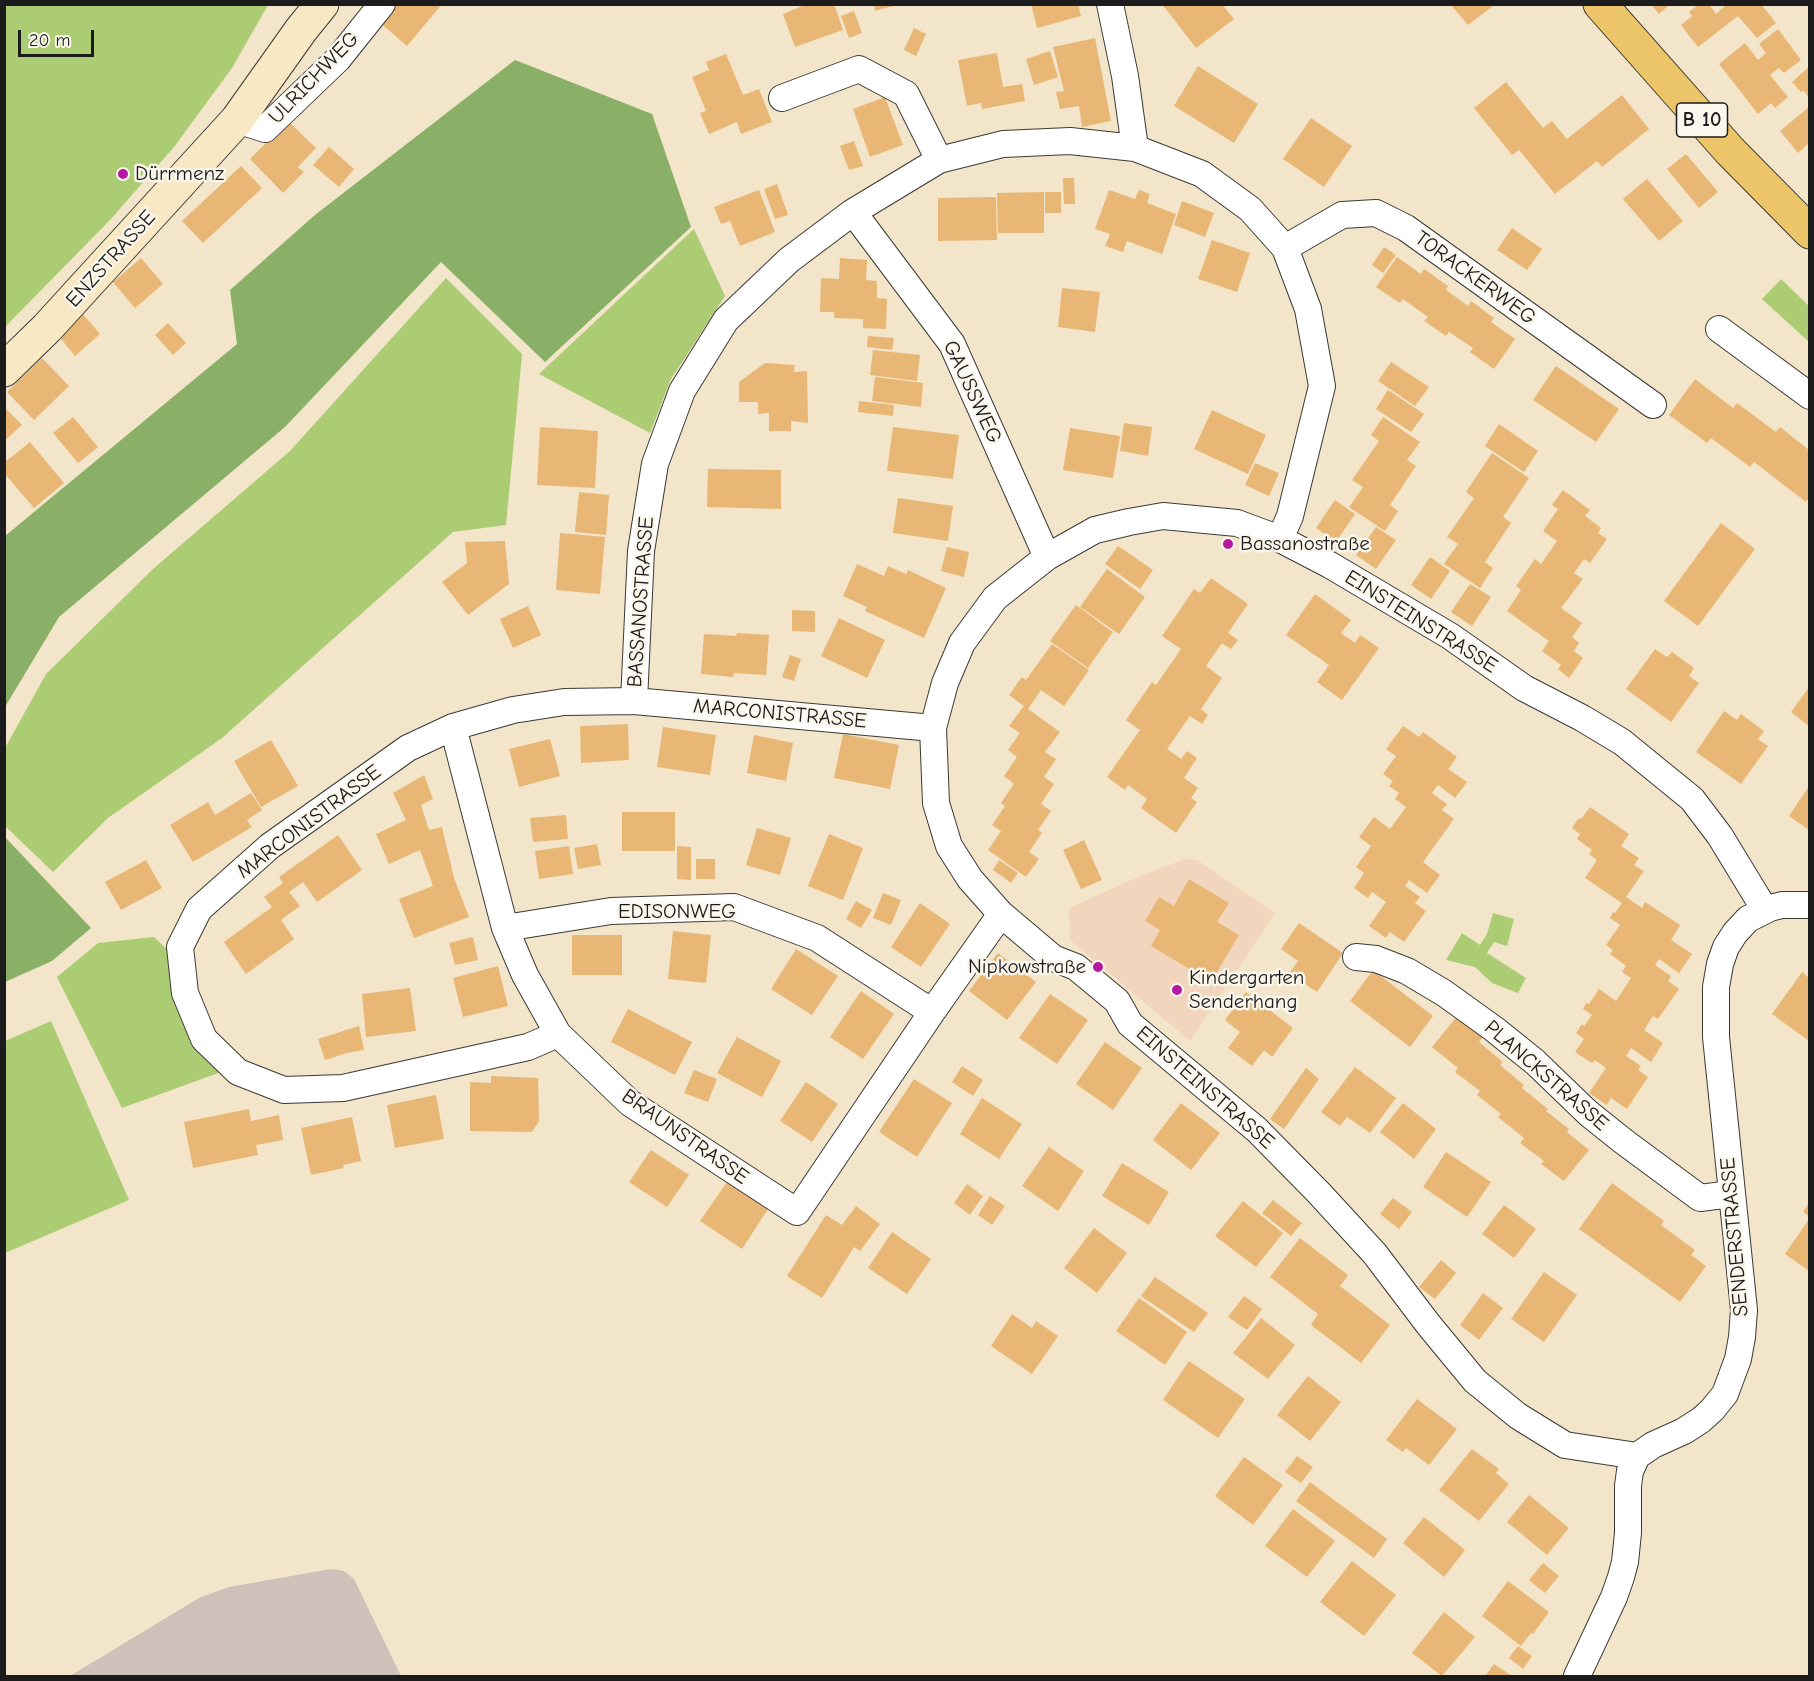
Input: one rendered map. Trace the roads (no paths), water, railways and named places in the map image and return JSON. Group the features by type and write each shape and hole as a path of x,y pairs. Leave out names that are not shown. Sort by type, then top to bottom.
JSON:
{"main road":[{"name":"ENZSTRASSE","path":"4,370 47,328 237,120 304,17 322,4"},
{"name":"B 10","path":"1600,4 1723,143 1809,232"}],"street":[{"name":"ULRICHWEG","path":"237,120 265,129 338,58 382,4"},
{"path":"1110,4 1125,76 1135,148"},
{"path":"782,98 859,69 906,94 939,160"},
{"name":"BASSANOSTRASSE","path":"634,701 641,551 655,464 682,391 726,320 789,260 853,212 939,160 1004,144 1070,141 1135,148 1202,174 1250,209 1285,248 1308,309 1322,386 1290,516 1280,539"},
{"name":"GAUSSWEG","path":"853,212 952,344 1047,556"},
{"name":"TORACKERWEG","path":"1285,248 1342,215 1376,213 1406,228 1653,405"},
{"path":"1719,329 1809,396"},
{"name":"EINSTEINSTRASSE","path":"1637,1456 1564,1445 1518,1416 1475,1381 1375,1254 1319,1192 1257,1130 1130,1024 1117,1000 1076,967 1053,958 1001,914 969,879 949,846 936,802 933,728 945,683 962,643 995,598 1047,556 1095,530 1163,516 1237,523 1280,539 1330,565 1450,636 1524,688 1622,742 1692,799 1765,910"},
{"name":"MARCONISTRASSE","path":"558,1034 528,1047 343,1088 284,1090 238,1072 204,1039 185,993 180,947 199,909 270,846 408,748 453,727 513,710 564,702 634,701 933,728"},
{"name":"BRAUNSTRASSE","path":"453,727 505,928 525,975 558,1034 630,1103 797,1212 932,1012"},
{"name":"SENDERSTRASSE","path":"1637,1456 1701,1420 1725,1394 1733,1375 1742,1337 1744,1310 1716,1037 1716,987 1726,947 1748,919 1765,910 1782,905 1809,905"},
{"name":"EDISONWEG","path":"505,928 611,911 734,907 817,938 932,1012"},
{"path":"932,1012 1001,914"},
{"name":"PLANCKSTRASSE","path":"1356,957 1376,958 1407,970 1444,993 1535,1062 1588,1113 1700,1198 1731,1194"},
{"path":"1576,1677 1622,1577 1628,1533 1628,1486 1630,1471 1637,1456"}],"place":[{"name":"Dürrmenz","path":"123,174"},
{"name":"Bassanostraße","path":"1228,544"},
{"name":"Nipkowstraße","path":"1098,967"},
{"name":"Kindergarten Senderhang","path":"1177,990"}]}
